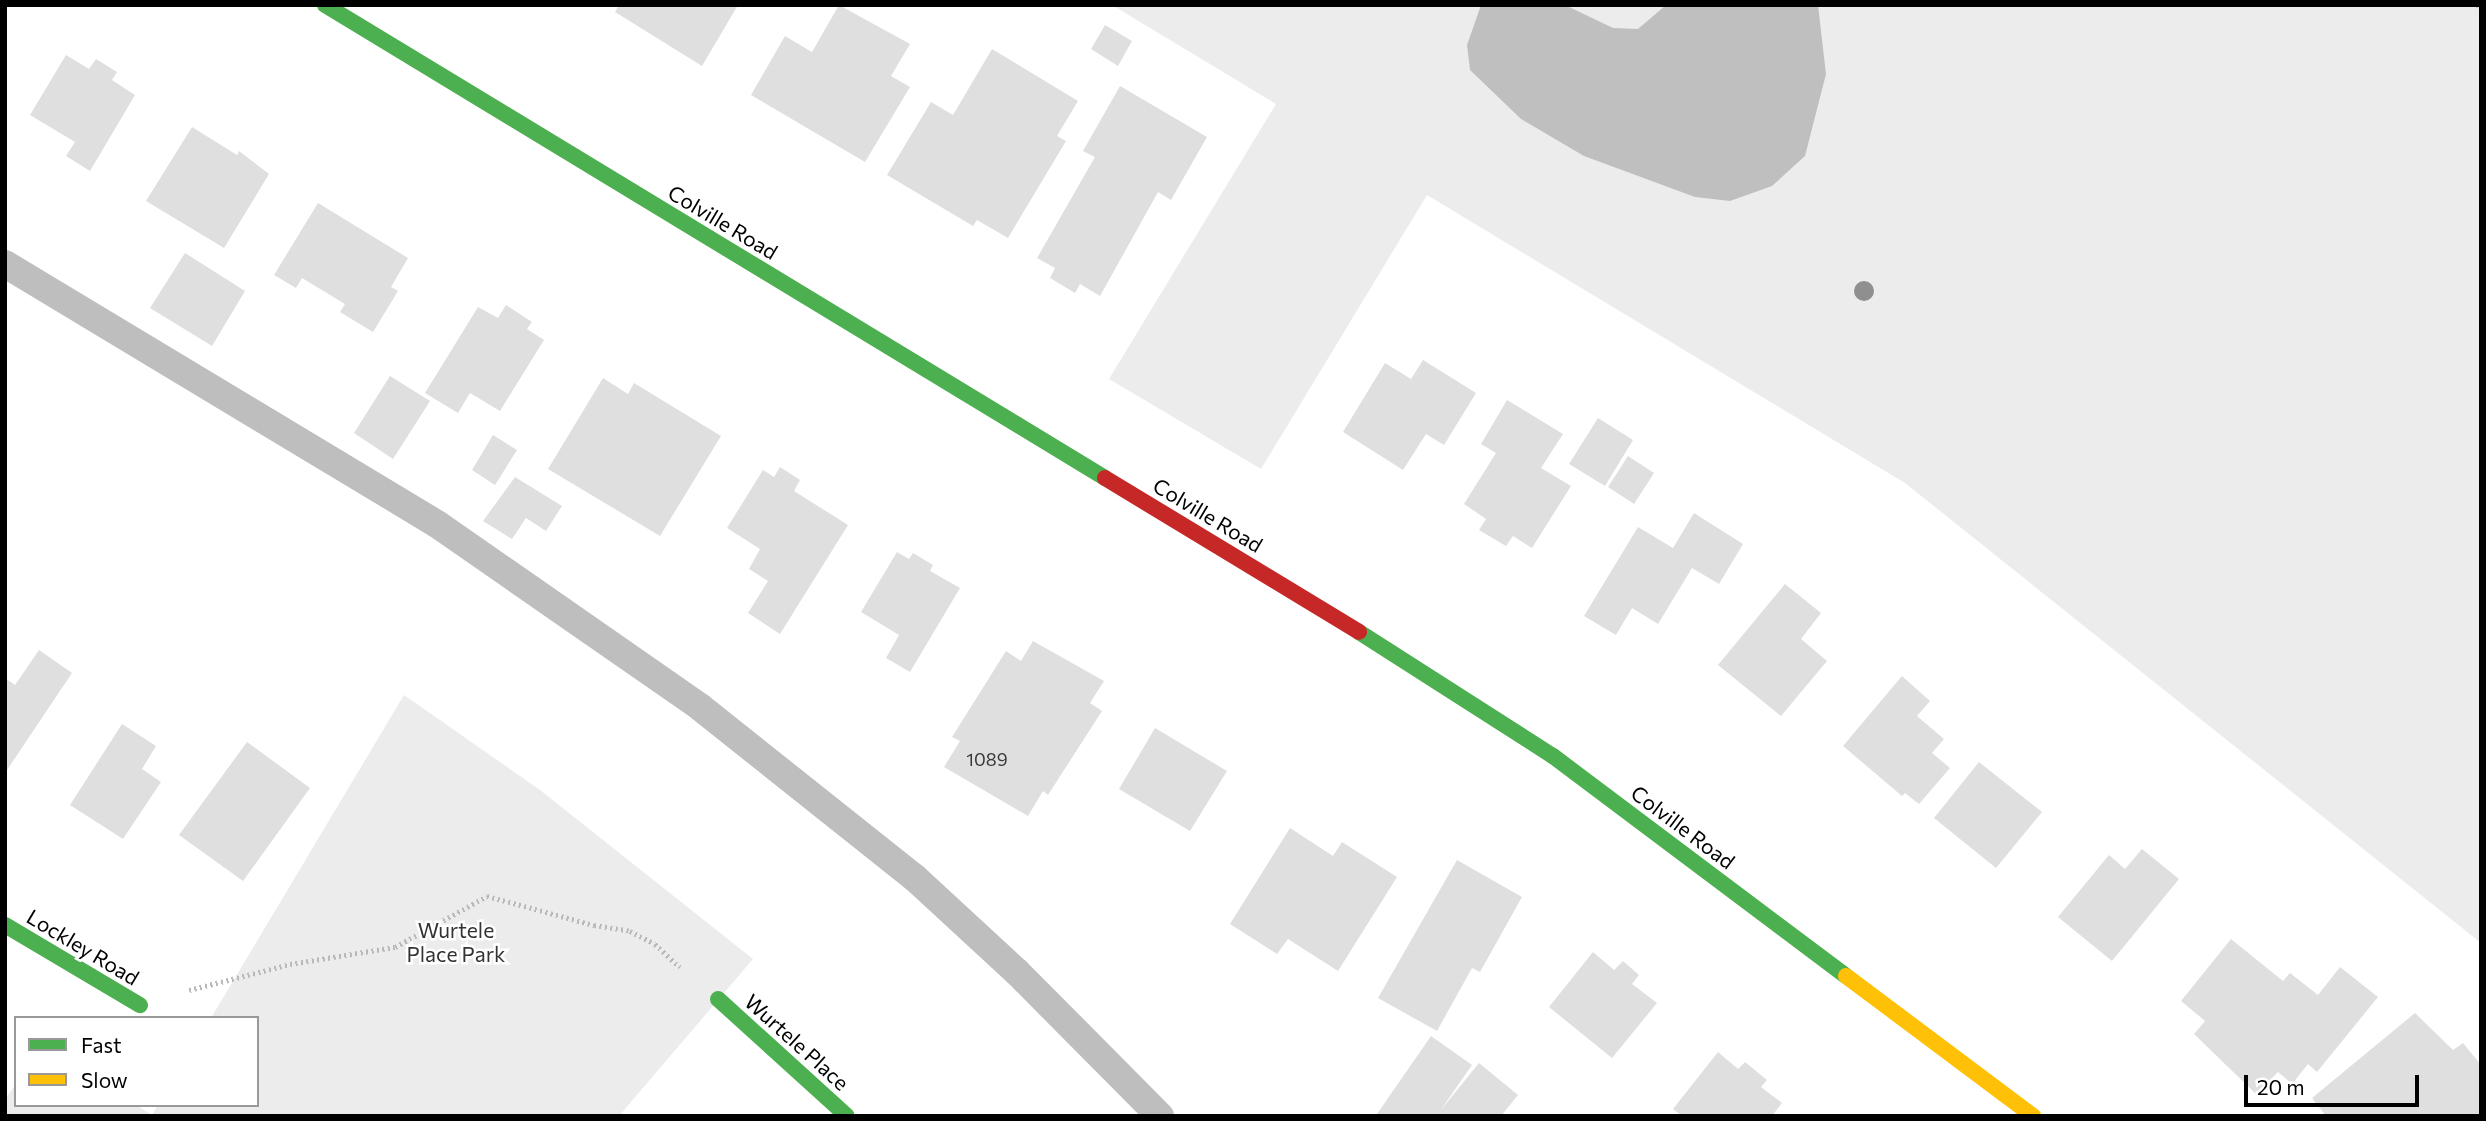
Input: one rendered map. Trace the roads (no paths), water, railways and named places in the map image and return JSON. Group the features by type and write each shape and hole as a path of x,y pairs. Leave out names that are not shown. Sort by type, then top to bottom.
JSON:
{"street":[{"name":"Colville Road","path":"325,5 1439,680 1564,764 2032,1116"},
{"name":"Lockley Road","path":"5,925 140,1005"},
{"name":"Wurtele Place","path":"718,999 847,1116"}],"lane":[{"path":"5,264 437,524 700,707 915,878 1067,1020 1160,1116"}],"park label":[{"name":"Wurtele Place Park","path":"456,942"}]}
